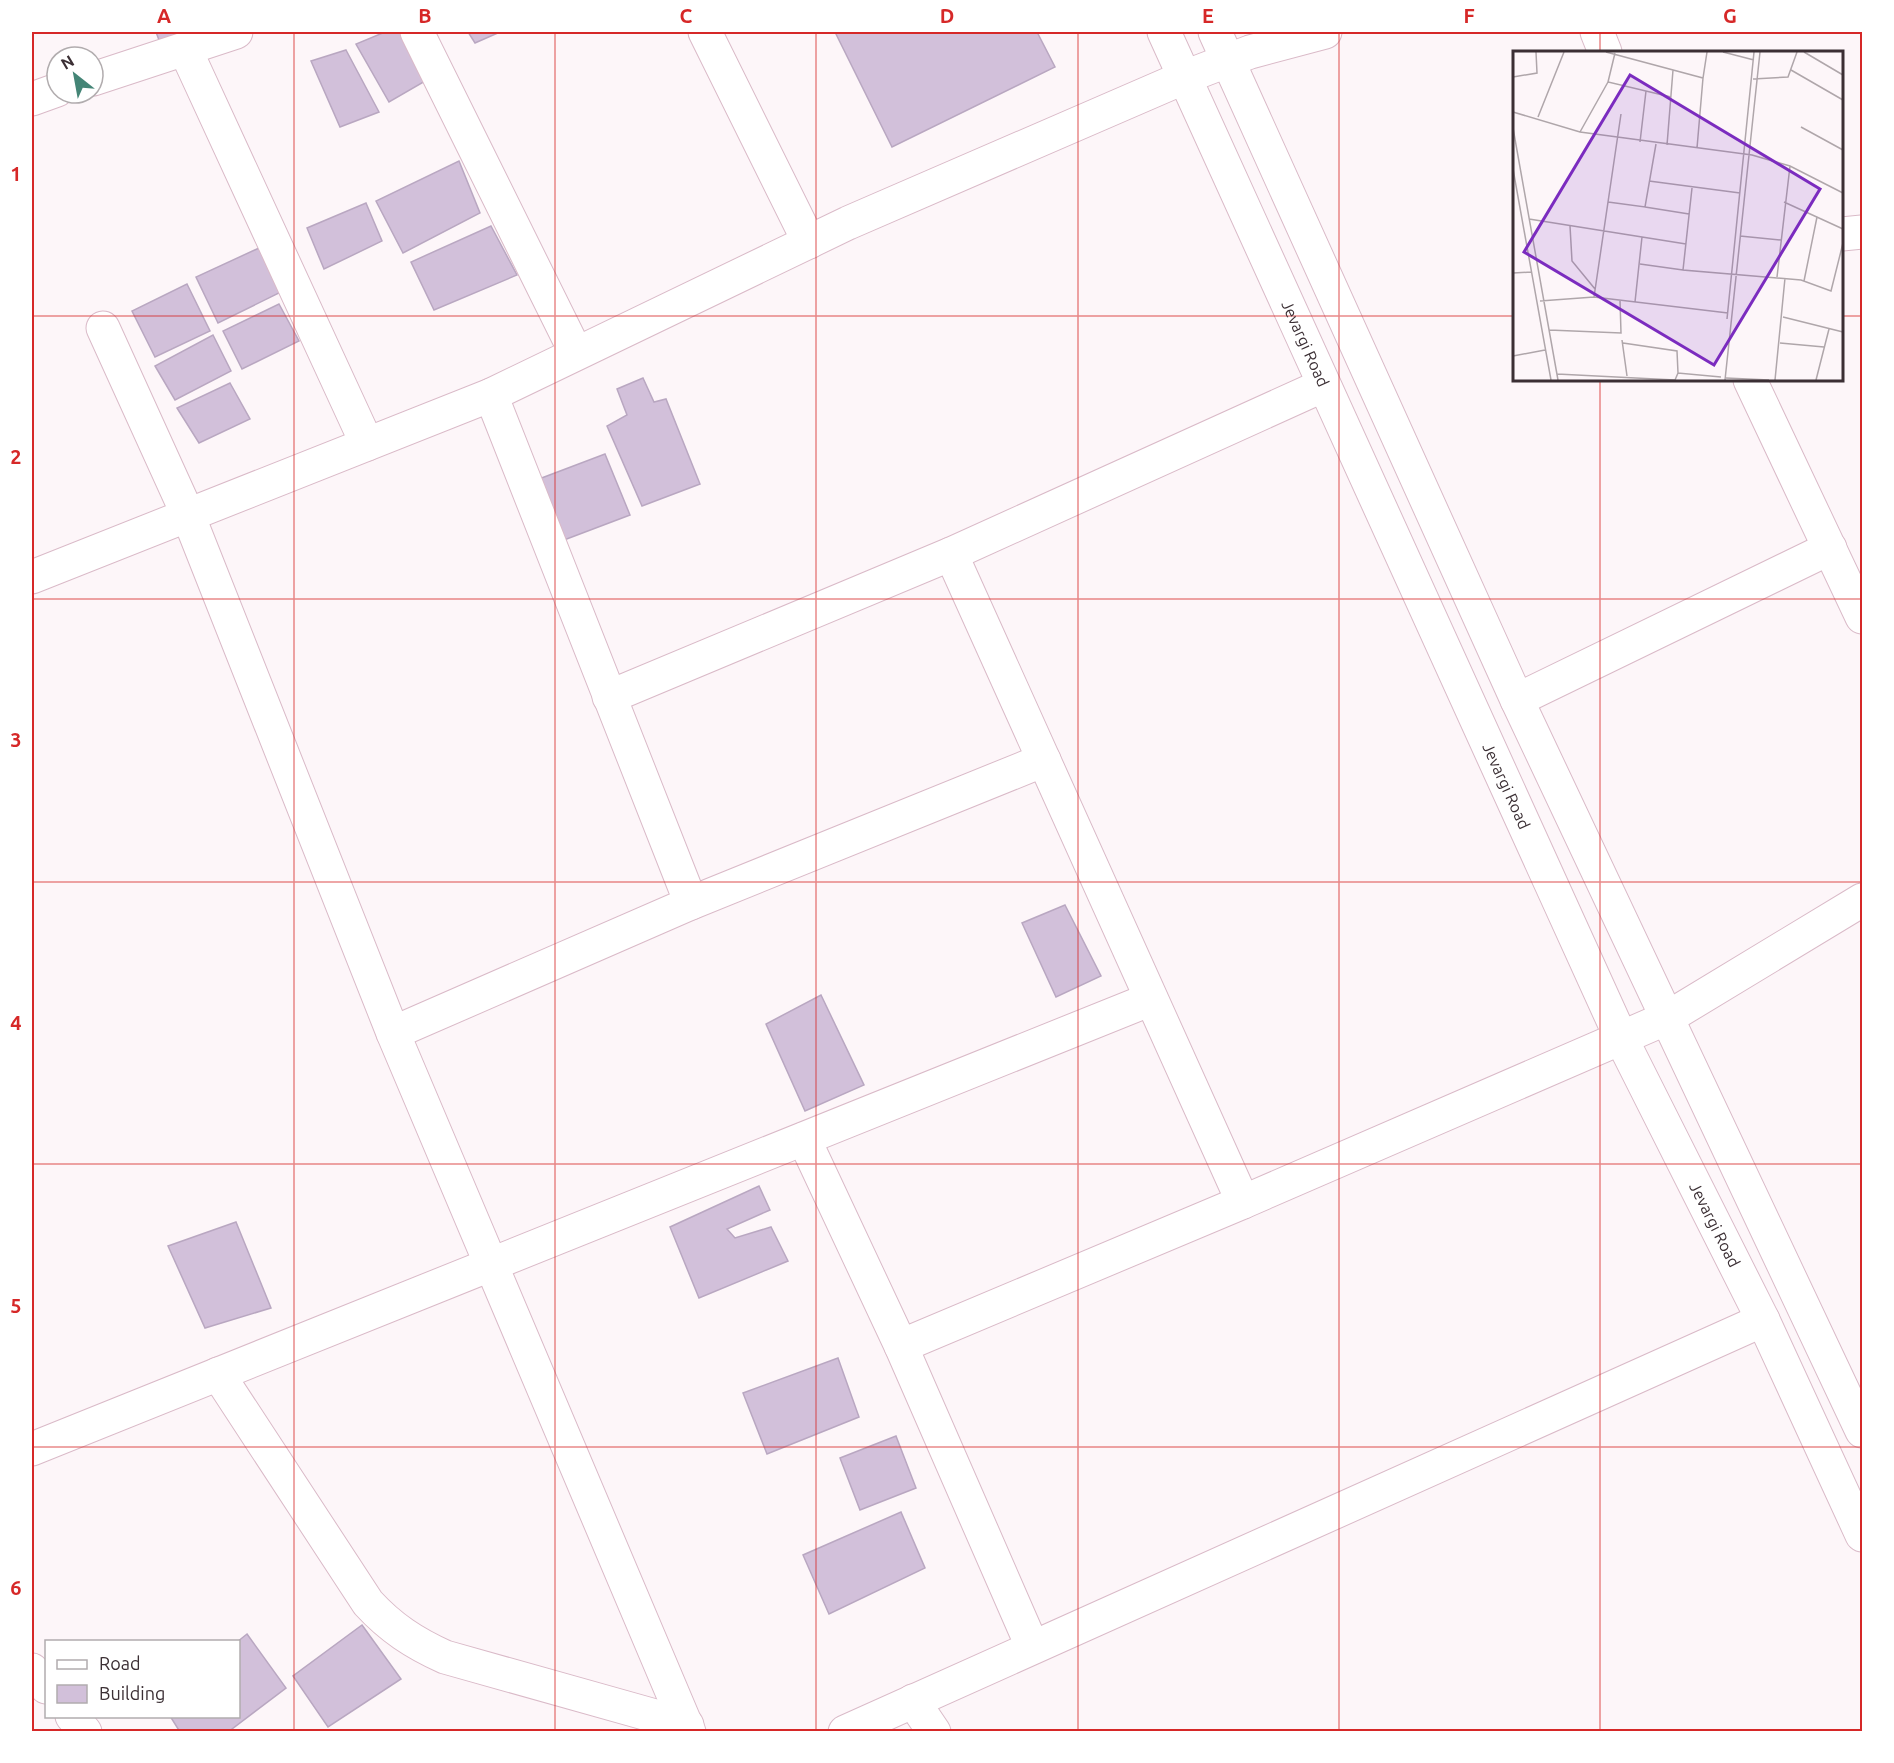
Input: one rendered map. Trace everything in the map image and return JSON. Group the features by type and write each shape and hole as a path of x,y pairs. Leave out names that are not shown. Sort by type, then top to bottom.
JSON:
{"street":[{"path":"105,74 236,32"},
{"path":"417,32 576,353"},
{"path":"705,32 809,242"},
{"name":"Jevargi Road","path":"1164,32 1622,1040 1763,1320 1863,1535"},
{"path":"32,577 491,394 809,242 1185,77 1221,46 1325,32"},
{"path":"1597,32 1605,51"},
{"path":"1221,46 1517,700 1863,1431"},
{"path":"185,48 367,444"},
{"path":"1843,234 1863,232"},
{"path":"103,328 188,515 393,1033 688,1728"},
{"path":"1750,381 1863,617"},
{"path":"609,697 951,554 1324,385"},
{"path":"491,394 691,903"},
{"path":"1517,700 1830,548"},
{"path":"951,554 1242,1202"},
{"path":"393,1033 691,903 1044,760"},
{"path":"901,1346 1622,1040 1667,1018 1863,900"},
{"path":"32,1449 1151,999"},
{"path":"804,1138 901,1346 1032,1646"},
{"path":"845,1731 1763,1320"},
{"path":"218,1374 368,1602 389,1626 413,1643 445,1657 688,1728"},
{"path":"32,1670 45,1686"},
{"path":"913,1701 934,1731"},
{"path":"74,1718 85,1731"}],"building":[{"path":"156,32 190,32 159,40"},
{"path":"385,32 400,32 427,80 389,102 356,44"},
{"path":"468,32 500,32 475,43"},
{"path":"835,32 1037,32 1055,67 892,147"},
{"path":"346,50 379,112 340,127 311,61"},
{"path":"459,161 480,213 403,253 376,201"},
{"path":"366,203 382,241 324,269 307,228"},
{"path":"491,226 517,275 434,310 411,262"},
{"path":"259,248 281,292 218,323 196,277"},
{"path":"187,284 210,331 155,357 132,311"},
{"path":"279,304 299,341 242,369 223,331"},
{"path":"213,335 231,371 175,400 155,366"},
{"path":"643,378 654,402 666,399 700,484 642,506 607,426 627,415 617,389"},
{"path":"230,383 250,419 199,443 177,408"},
{"path":"605,454 630,515 564,540 539,479"},
{"path":"1065,905 1101,976 1056,997 1022,923"},
{"path":"821,995 864,1085 805,1111 766,1024"},
{"path":"759,1186 770,1210 727,1229 735,1238 771,1227 788,1261 699,1298 670,1227"},
{"path":"236,1222 271,1308 205,1328 168,1246"},
{"path":"838,1358 859,1417 767,1454 743,1393"},
{"path":"896,1436 916,1488 860,1510 840,1458"},
{"path":"901,1512 925,1568 829,1614 803,1555"},
{"path":"362,1625 401,1679 328,1727 293,1676"},
{"path":"247,1634 286,1688 228,1732 180,1732 171,1718 240,1718 240,1640"}]}
